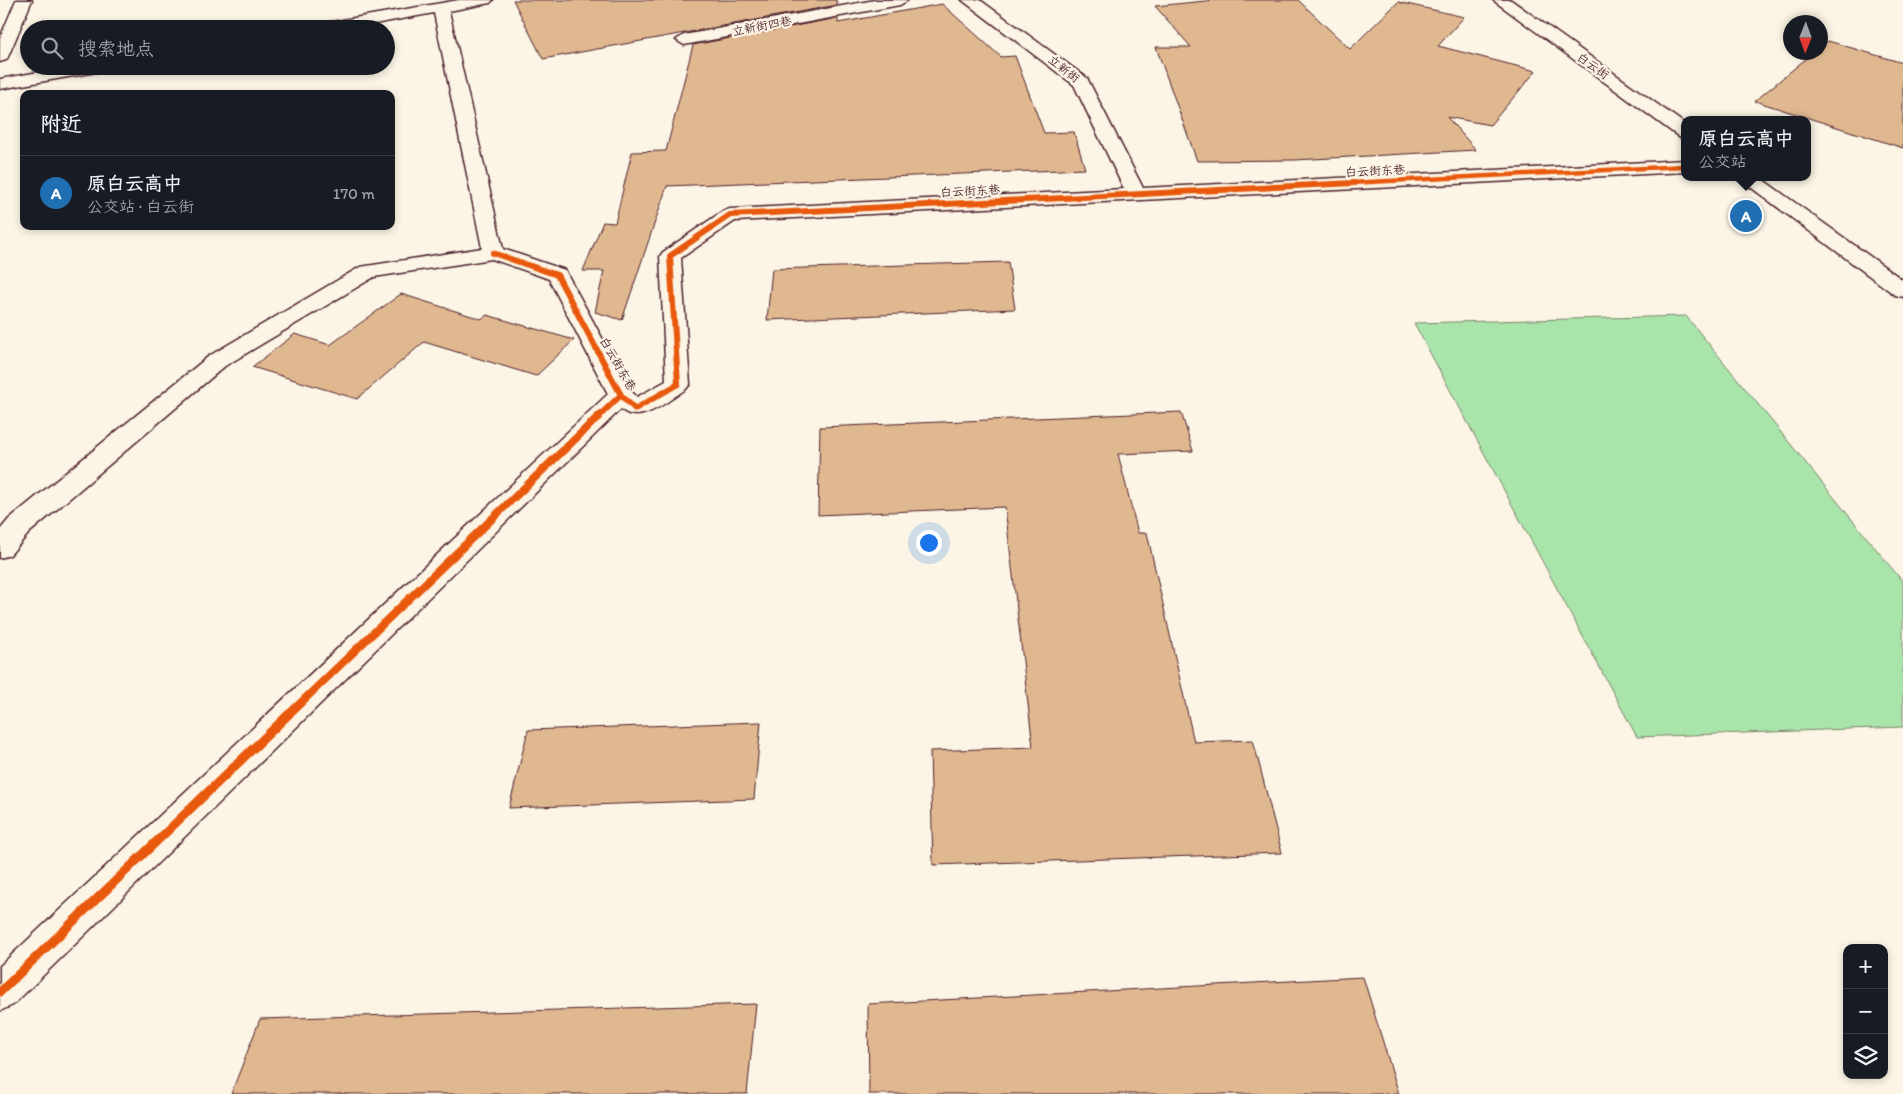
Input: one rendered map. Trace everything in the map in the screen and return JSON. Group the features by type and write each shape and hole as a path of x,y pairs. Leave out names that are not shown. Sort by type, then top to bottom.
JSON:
{"street":[{"path":"0,57 24,0"},
{"path":"371,20 485,0"},
{"name":"立新街四巷","path":"684,40 900,0"},
{"name":"立新街","path":"970,0 1081,82 1136,194"},
{"name":"白云街","path":"1501,0 1681,130"},
{"path":"0,548 19,526 217,361 368,272 493,253 441,8"},
{"path":"0,84 51,75"},
{"name":"白云街东巷","path":"493,253 557,275 621,395 635,409 678,384 670,256 730,215 1681,166"},
{"path":"1752,181 1903,290"},
{"path":"0,992 621,395"}],"green space":[{"path":"1686,316 1903,582 1903,727 1637,737 1414,323"}],"building":[{"path":"513,0 836,0 837,5 543,59"},
{"path":"1216,0 1298,0 1350,49 1398,2 1464,17 1438,46 1536,71 1490,125 1447,117 1476,150 1295,160 1197,161 1156,47 1191,47 1155,6"},
{"path":"942,4 1001,57 1015,56 1044,133 1074,132 1085,169 667,186 622,320 595,312 604,271 583,271 603,222 615,223 632,152 666,151 693,45 838,18 838,23"},
{"path":"1828,41 1903,63 1903,148 1811,119 1811,116 1802,116 1755,101 1804,60 1828,60"},
{"path":"1008,262 1015,309 767,320 772,269"},
{"path":"401,294 481,319 487,315 574,340 536,376 424,342 357,399 252,367 295,334 330,345"},
{"path":"1181,412 1193,451 1118,454 1138,533 1147,533 1194,742 1253,740 1282,853 933,865 930,751 1033,747 1005,507 818,515 820,427"},
{"path":"761,722 754,799 509,808 528,730"},
{"path":"1363,977 1399,1094 869,1094 868,1004"},
{"path":"756,1004 747,1094 231,1094 260,1019"}],"cycle path":[{"path":"493,253 557,275 621,395 635,409 678,384 670,256 730,215 1681,166"},
{"path":"0,992 621,395"}],"place":[{"name":"原白云高中","path":"1746,216"}]}
